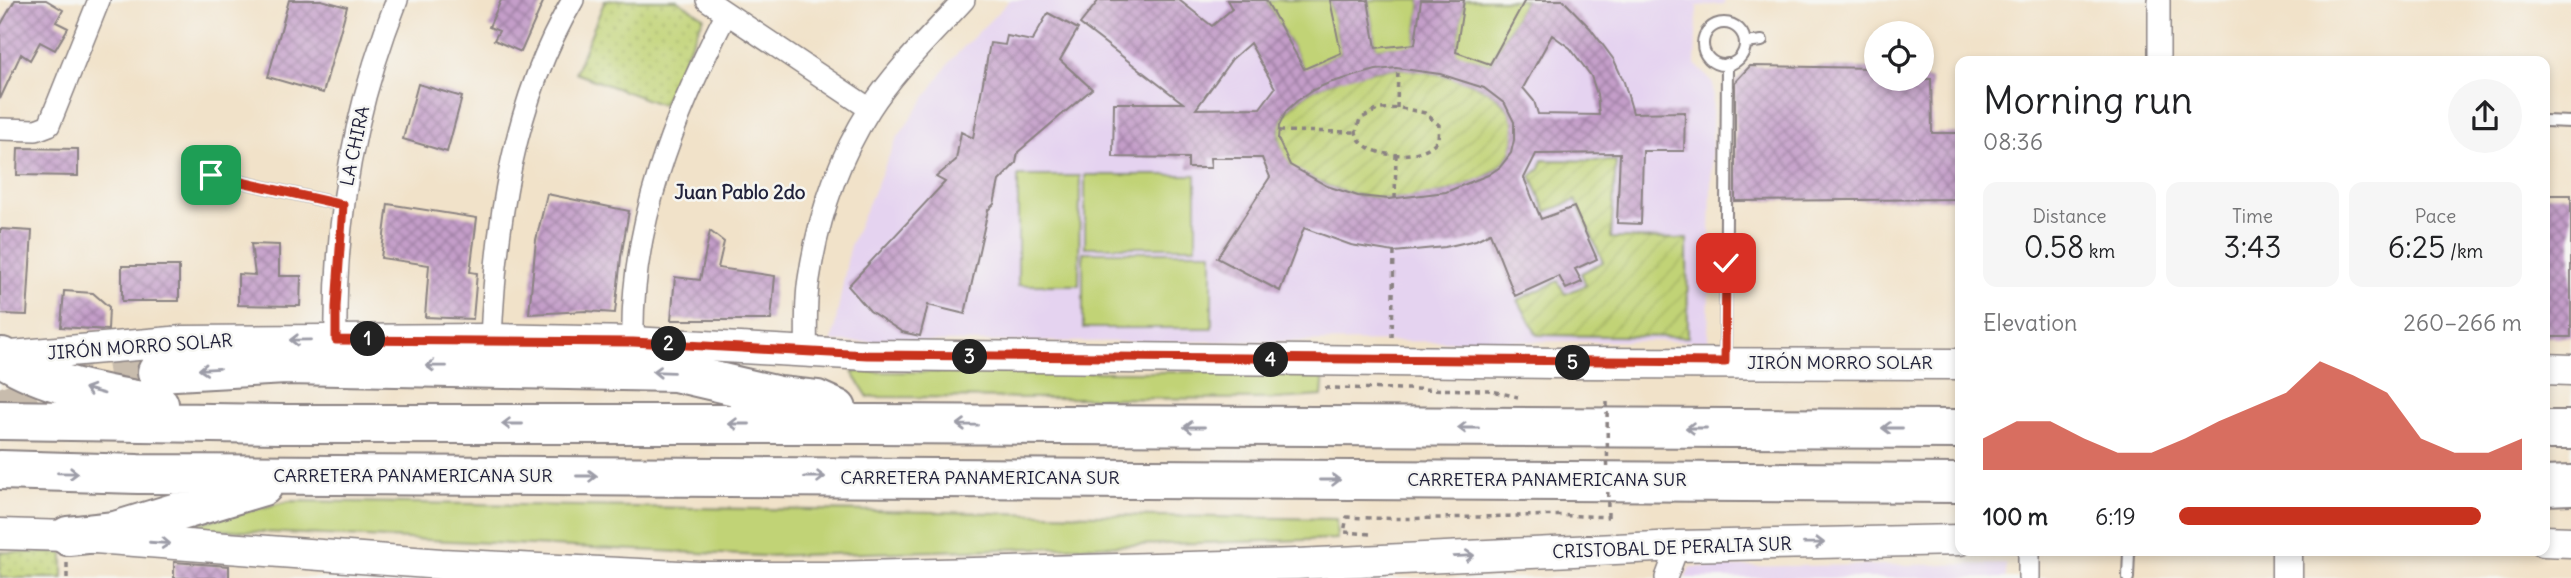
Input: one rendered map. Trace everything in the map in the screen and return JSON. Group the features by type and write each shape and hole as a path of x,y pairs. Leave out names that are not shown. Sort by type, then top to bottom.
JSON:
{"highway":[{"path":"1,357 24,371 112,396 282,424"},
{"path":"157,372 286,365 674,372 779,396 817,400 871,424"},
{"path":"0,420 282,424 1955,429"},
{"path":"2550,430 2571,430"},
{"name":"CARRETERA PANAMERICANA SUR","path":"0,470 138,474 1955,483"},
{"path":"68,536 115,531 298,475"},
{"path":"2550,486 2571,485"}],"street":[{"path":"0,129 36,130 49,125 99,0"},
{"name":"LA CHIRA","path":"336,340 343,205 359,117 384,33 397,0"},
{"path":"491,339 497,239 508,173 537,78 561,20 573,0"},
{"path":"708,0 870,109"},
{"path":"2159,0 2159,56"},
{"path":"806,353 808,282 816,236 845,155 870,109 895,76 961,1"},
{"path":"633,342 632,305 641,246 660,165 691,85 726,14"},
{"name":"JIRÓN MORRO SOLAR","path":"1,357 183,341 491,339 633,342 806,353 1502,362 1955,363"},
{"path":"2550,369 2571,370"},
{"name":"CRISTOBAL DE PERALTA SUR","path":"0,534 68,536 441,571 699,578 1297,571 1678,545 1955,540"},
{"path":"2550,541 2571,542"},
{"path":"1665,578 1678,545"},
{"path":"2029,556 2029,578"},
{"path":"2287,556 2287,578"}],"lane":[{"path":"1729,23 1740,30 1745,43 1740,57 1727,64 1713,62 1704,50 1703,42 1709,29 1715,24 1729,23"},
{"path":"1745,43 1762,41"},
{"path":"1725,362 1727,64"},
{"path":"2550,121 2571,122"},
{"path":"211,175 343,205"},
{"path":"2128,578 2129,556"}],"path":[{"path":"1397,108 1398,69"},
{"path":"1397,108 1425,113 1438,125 1440,132 1429,150 1396,154 1370,148 1361,143 1356,132 1360,119 1368,114 1379,109 1397,108"},
{"path":"1279,131 1356,132"},
{"path":"1395,199 1396,154"},
{"path":"1392,345 1394,252"},
{"path":"1325,388 1488,390 1528,399"},
{"path":"1344,532 1347,517 1504,517 1541,514 1608,517 1607,402"}],"shaded area":[{"path":"1010,0 1725,0 1724,4 1697,6 1695,64 1713,83 1708,341 832,342 850,246 896,140 952,59"},
{"path":"2006,564 2006,578 1685,578 1690,567"}],"green space":[{"path":"605,0 677,0 704,17 662,105 575,73"},
{"path":"1266,0 1330,0 1341,53 1305,71"},
{"path":"1368,0 1421,0 1415,46 1376,48"},
{"path":"1464,0 1525,0 1490,64 1455,54"},
{"path":"1396,68 1457,79 1478,86 1496,97 1509,110 1515,128 1512,149 1504,163 1485,177 1445,192 1390,199 1336,189 1291,166 1282,150 1279,132 1284,116 1294,103 1326,84 1363,73"},
{"path":"1542,160 1616,161 1611,238 1687,239 1688,337 1537,335 1518,300 1558,281 1565,294 1586,285 1581,273 1603,262 1576,200 1546,212 1531,176 1540,169"},
{"path":"1085,175 1196,175 1196,247 1085,247"},
{"path":"1018,176 1080,176 1079,285 1018,285"},
{"path":"1083,252 1212,252 1212,328 1083,328"},
{"path":"852,372 1324,372 1322,396 1278,399 868,397"},
{"path":"290,501 1336,519 1337,539 763,556 178,528"},
{"path":"0,552 63,553 63,578 0,578"}],"building":[{"path":"15,0 46,0 63,10 56,22 68,28 55,50 40,42 30,60 21,54 0,99 0,26"},
{"path":"289,0 321,0 347,7 323,93 268,77"},
{"path":"501,0 544,0 521,52 494,40 499,31 489,27"},
{"path":"1099,0 1179,0 1212,26 1232,9 1227,0 1266,0 1304,69 1341,53 1330,0 1368,0 1376,48 1415,44 1421,0 1464,0 1456,52 1490,64 1525,0 1563,0 1590,28 1614,60 1633,113 1685,112 1684,151 1643,151 1641,224 1617,223 1620,153 1536,154 1524,178 1541,219 1574,207 1597,259 1575,269 1582,282 1566,289 1559,276 1515,296 1490,233 1476,240 1445,247 1394,252 1351,245 1304,228 1280,291 1217,258 1270,177 1262,158 1210,158 1211,168 1188,168 1188,158 1113,157 1114,103 1183,103 1080,24","holes":["1552,35 1570,48 1591,76 1597,94 1599,115 1538,114 1534,101 1523,88","1250,43 1275,88 1260,108 1196,109 1232,59","1396,68 1440,74 1484,88 1505,104 1514,122 1511,153 1500,167 1488,175 1446,192 1389,199 1358,196 1327,186 1290,165 1278,139 1279,126 1286,111 1313,90 1376,70"]},
{"path":"1048,13 1078,29 1060,60 1092,89 1018,152 1016,163 999,181 994,204 988,210 965,314 928,305 920,336 902,332 870,311 848,286 945,182 936,177 956,160 961,132 973,138 990,43 1005,45 1007,36 1032,41"},
{"path":"1750,66 1864,68 1864,91 1931,91 1932,133 1955,133 1955,199 1735,201 1735,82"},
{"path":"418,84 462,97 447,152 403,139"},
{"path":"18,148 78,149 78,176 17,175"},
{"path":"547,194 629,211 615,313 586,311 529,314 536,240"},
{"path":"2550,195 2571,195 2571,337 2550,337"},
{"path":"388,204 477,218 470,272 477,273 473,319 425,317 429,265 381,258"},
{"path":"0,229 32,231 27,315 0,314"},
{"path":"710,231 724,242 718,268 775,276 771,320 671,320 675,277 700,280"},
{"path":"251,244 279,245 279,276 301,276 300,306 238,305 238,274 255,275"},
{"path":"122,266 179,266 179,301 122,301"},
{"path":"64,291 93,293 109,307 108,330 61,327"},
{"path":"174,562 229,566 229,578 174,578"}],"tunnel":[{"path":"0,408 40,392 157,372"}],"district":[{"name":"Juan Pablo 2do","path":"740,192"}],"route":[{"path":"211,175 343,205 336,340 633,342 867,355 1556,363 1725,362 1726,263"}]}
